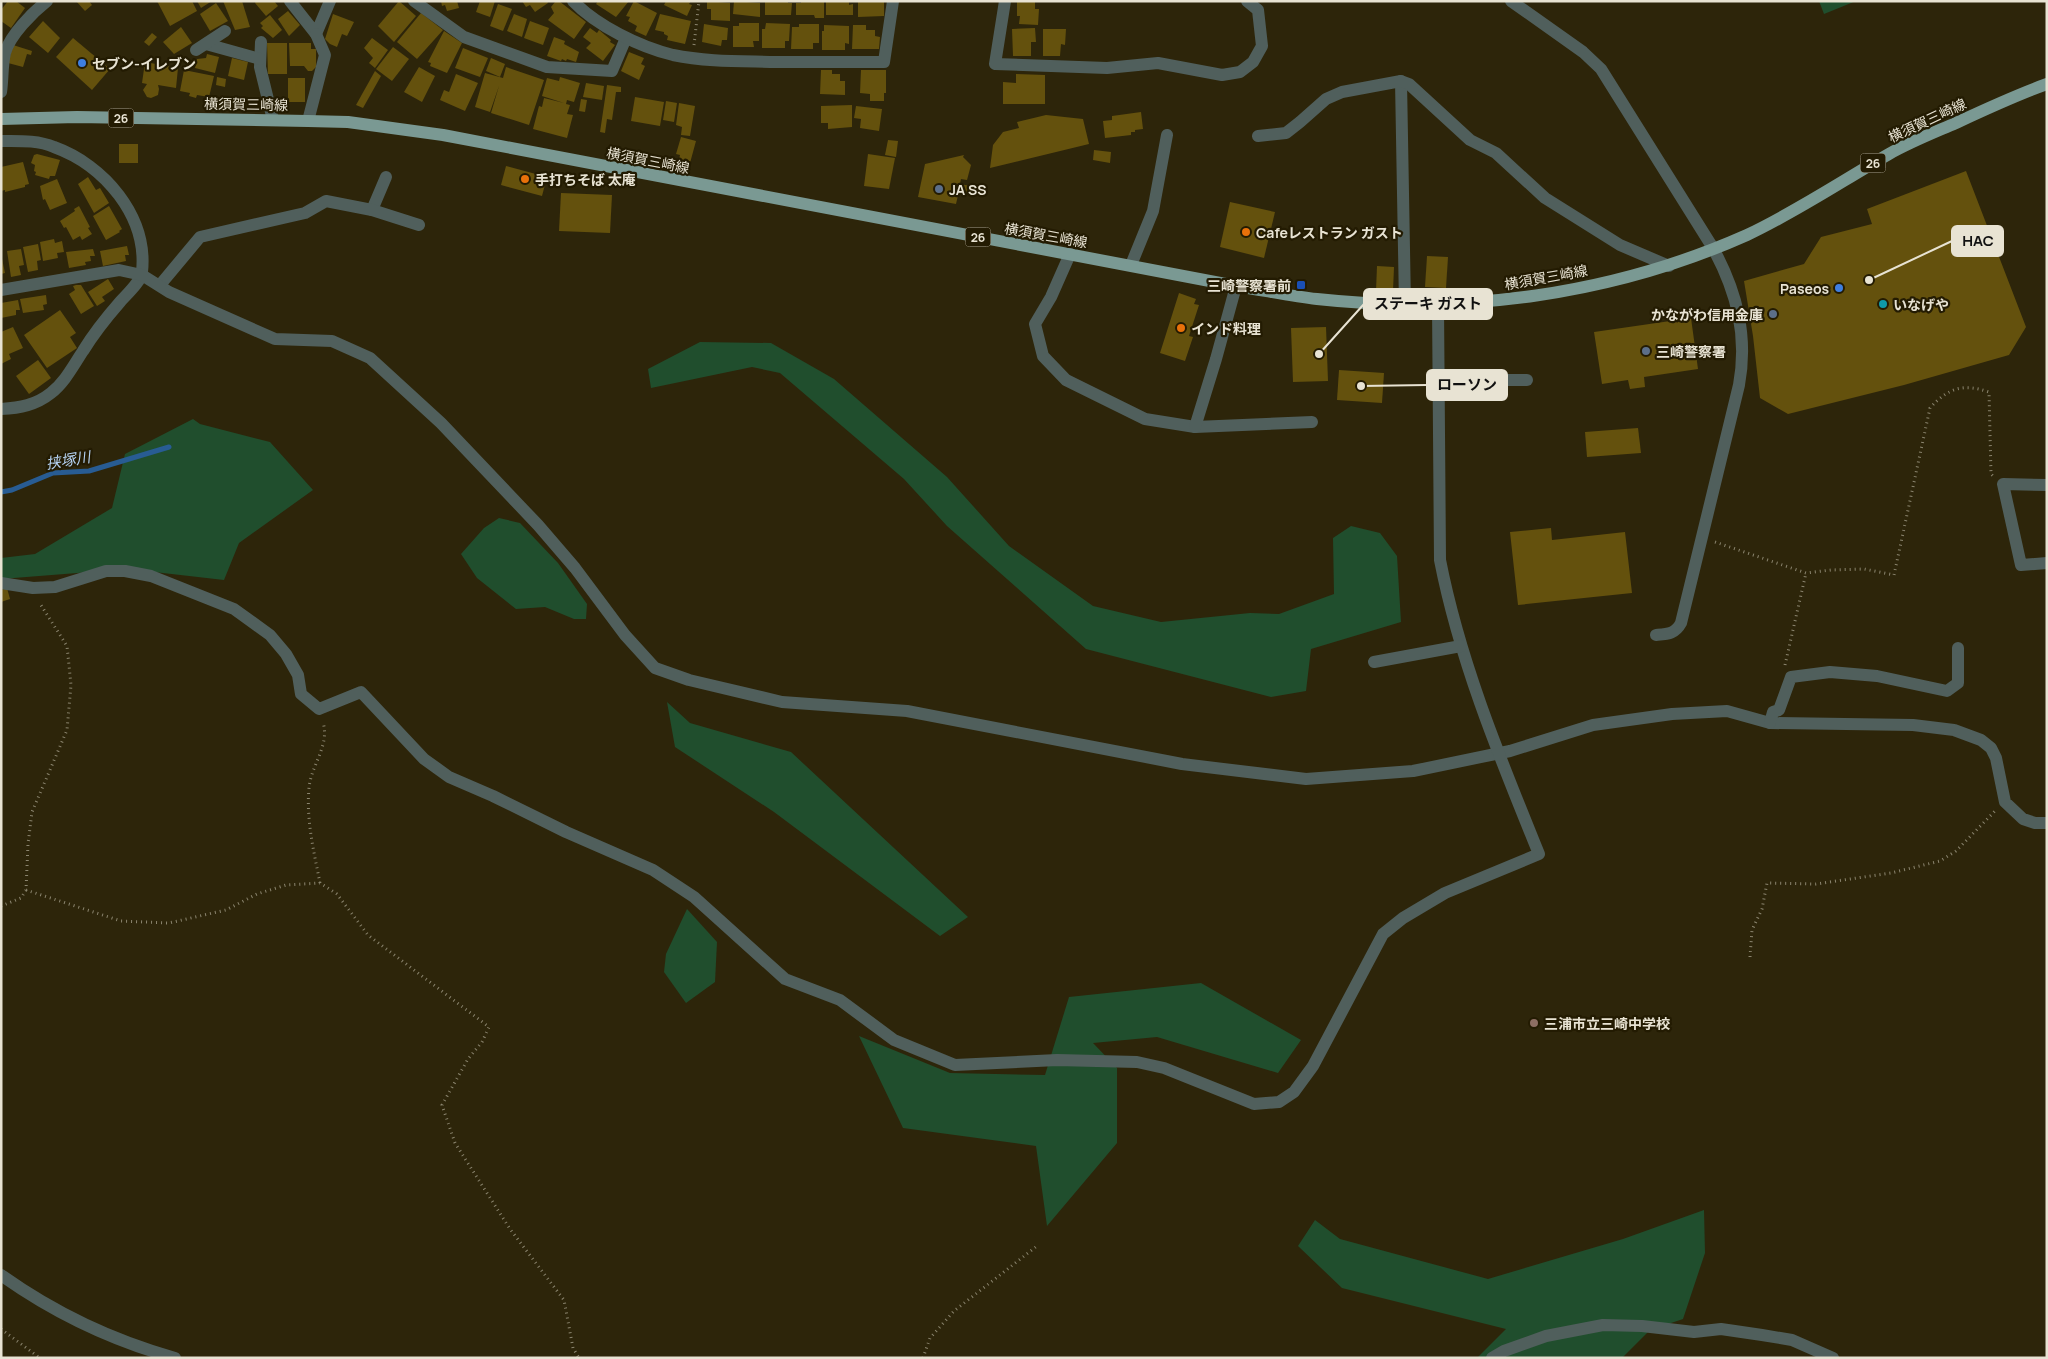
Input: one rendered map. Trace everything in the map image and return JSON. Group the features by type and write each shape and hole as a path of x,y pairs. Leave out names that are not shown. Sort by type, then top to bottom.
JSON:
{"main road":[{"name":"横須賀三崎線","path":"1,119 77,117 348,122 443,135 1236,286 1315,299 1405,305 1438,305 1518,298 1570,290 1669,266 1776,220 1891,153 1974,114 2047,84"}],"street":[{"path":"1,92 6,52 10,42 32,14 47,1"},
{"path":"290,1 316,34 325,55 308,121"},
{"path":"316,34 330,1"},
{"path":"414,1 464,37 547,67 612,71 626,38"},
{"path":"573,1 590,16 626,38 671,54 693,58 747,62 884,62 893,1"},
{"path":"1005,1 995,64 1107,68 1158,63 1222,75 1240,72 1253,62 1262,46 1261,6 1248,1"},
{"path":"1511,1 1583,52 1601,68 1714,248 1736,305 1742,329 1744,351 1739,385 1682,623 1677,630 1669,634 1656,635"},
{"path":"225,31 201,47 260,59"},
{"path":"261,42 260,67 273,120"},
{"path":"1401,80 1405,305"},
{"path":"1258,136 1286,133 1326,99 1342,92 1401,80 1409,84 1470,140 1496,153 1545,198 1620,245 1669,266"},
{"path":"1132,265 1153,211 1167,135"},
{"path":"1,141 37,142 53,146 104,177 116,189 137,232 142,256 142,275 98,327 65,380 51,394 32,405 1,409"},
{"path":"372,210 386,177"},
{"path":"160,285 200,237 305,213 326,201 372,210 419,226"},
{"path":"1070,254 1052,297 1035,324 1042,356 1066,380 1145,419 1195,427 1312,422"},
{"path":"1,290 119,270 142,275 169,292 275,339 332,341 370,358 441,423 538,526 575,568 625,636 655,668 689,680 782,702 907,711 1182,764 1306,779 1413,771 1510,751 1593,725 1672,714 1727,711 1771,718 1913,725 1954,730 1981,740 1991,748 1996,758 2005,802 2022,819 2035,823 2047,823"},
{"path":"1195,427 1236,286"},
{"path":"1,583 33,588 55,586 106,571 125,571 151,576 234,609 270,635 286,654 298,675 300,694 319,709 362,692 424,759 449,777 493,796 566,832 653,870 694,896 785,979 840,1000 894,1040 955,1064 1058,1060 1137,1062 1164,1068 1254,1104 1279,1102 1294,1092 1301,1084 1332,1033 1383,934 1404,918 1445,893 1539,854 1498,752 1461,646 1447,596 1440,560 1438,305"},
{"path":"1438,380 1527,380"},
{"path":"2047,485 2003,484 2021,565 2047,563"},
{"path":"1374,662 1461,646"},
{"path":"1771,718 1779,710 1791,677 1830,672 1877,676 1947,691 1958,683 1958,648"},
{"path":"1,1275 25,1292 63,1313 131,1344 175,1358"},
{"path":"1492,1358 1504,1351 1546,1336 1603,1325 1642,1326 1694,1332 1721,1329 1792,1340 1833,1358"}],"path":[{"path":"693,58 699,1"},
{"path":"1703,538 1806,573 1831,570 1864,570 1894,575 1930,408 1942,395 1958,389 1974,387 1989,392 1991,474 2003,484"},
{"path":"1788,650 1806,573"},
{"path":"1,906 20,898 26,890 28,844 32,812 67,730 71,686 67,646 36,598 33,588"},
{"path":"319,709 324,726 324,746 309,786 309,819 320,883"},
{"path":"1750,957 1752,930 1762,909 1767,883 1816,884 1891,873 1940,861 1956,851 2005,802"},
{"path":"26,890 121,921 169,923 226,910 257,894 286,885 320,883 337,894 368,935 489,1027 482,1042 468,1059 442,1105 455,1143 510,1228 564,1300 573,1348 579,1358"},
{"path":"923,1358 930,1338 954,1311 1037,1246"},
{"path":"1,1329 40,1358"}],"green space":[{"path":"1819,1 1856,1 1824,14"},
{"path":"700,342 771,343 834,379 947,477 1009,546 1093,606 1161,622 1250,613 1279,614 1334,594 1333,538 1351,526 1380,533 1397,556 1401,622 1311,649 1306,691 1271,697 1086,649 947,526 904,479 780,373 752,367 651,388 648,369"},
{"path":"193,419 200,424 270,442 313,490 239,543 224,580 128,569 1,579 1,558 35,554 112,508 125,454"},
{"path":"499,518 520,523 558,563 587,604 586,619 574,619 545,607 516,609 477,578 461,554 484,528"},
{"path":"667,702 690,723 791,752 968,917 940,936 774,812 675,747"},
{"path":"687,909 717,942 715,982 686,1003 664,972 666,954"},
{"path":"1201,983 1301,1040 1278,1073 1157,1037 1093,1043 1117,1068 1117,1143 1047,1226 1036,1146 903,1128 859,1036 950,1073 1045,1075 1069,997"},
{"path":"1704,1210 1705,1253 1683,1319 1650,1330 1622,1358 1477,1358 1506,1329 1342,1288 1298,1246 1315,1220 1340,1239 1488,1279 1623,1239"}],"building":[{"path":"8,1 16,1 25,8 11,28 1,21 1,10"},
{"path":"76,1 89,1 92,5 85,11"},
{"path":"157,1 192,1 197,11 170,26"},
{"path":"197,1 212,1 201,8"},
{"path":"223,1 242,1 250,27 235,30"},
{"path":"256,1 274,1 278,6 266,16 255,3"},
{"path":"399,1 416,16 394,42 378,26"},
{"path":"441,1 457,1 459,8 447,11 445,5 442,6"},
{"path":"480,1 495,1 490,17 476,12"},
{"path":"522,1 547,1 548,3 535,12 530,5 526,7"},
{"path":"559,1 586,22 574,39 548,20 554,13 551,7 555,2"},
{"path":"598,1 629,1 616,17 596,4"},
{"path":"634,1 657,13 646,36 635,31 637,26 628,21 630,17 626,16"},
{"path":"666,1 691,1 689,4 692,5 687,16 664,5"},
{"path":"707,1 730,3 730,21 711,20 711,9 707,9"},
{"path":"734,1 760,3 760,17 733,14"},
{"path":"765,1 788,1 788,3 792,3 791,15 765,15"},
{"path":"801,1 824,1 824,18 815,18 814,15 796,15 796,3 801,3"},
{"path":"826,1 849,1 849,5 853,4 853,15 826,15"},
{"path":"858,1 884,1 884,16 858,17"},
{"path":"1017,1 1035,1 1035,9 1039,9 1038,25 1019,24 1020,16 1017,16"},
{"path":"216,3 228,21 210,31 200,14"},
{"path":"498,4 512,9 503,31 490,26"},
{"path":"288,11 300,25 289,36 278,19"},
{"path":"421,13 443,30 417,59 397,42"},
{"path":"333,14 354,22 347,36 342,34 337,47 325,39"},
{"path":"514,14 527,19 522,37 507,31"},
{"path":"660,14 691,21 685,44 667,40 668,36 664,32 655,30"},
{"path":"270,15 282,30 273,38 261,28 263,26 260,23"},
{"path":"43,21 60,38 48,53 29,37"},
{"path":"530,21 549,28 543,45 524,38"},
{"path":"739,23 759,23 759,41 753,41 754,47 733,47 733,26 739,26"},
{"path":"766,23 790,24 789,41 785,41 785,48 762,48 762,29 765,29"},
{"path":"704,24 728,28 727,40 722,40 721,46 702,42"},
{"path":"799,24 819,24 819,43 813,43 813,49 791,49 792,27 799,27"},
{"path":"824,25 849,26 849,44 845,43 845,50 822,50 822,31 824,31"},
{"path":"853,25 866,25 866,30 875,30 875,36 880,37 879,49 852,49"},
{"path":"181,27 192,43 174,54 163,42"},
{"path":"590,28 597,33 599,30 615,45 603,61 586,48 591,43 583,37"},
{"path":"1035,28 1036,42 1031,42 1031,56 1013,56 1012,29"},
{"path":"1043,29 1066,29 1065,45 1061,44 1060,56 1043,56"},
{"path":"444,31 462,43 447,73 430,66 431,63 428,62"},
{"path":"152,33 157,37 149,46 144,42"},
{"path":"554,37 565,41 564,44 579,52 576,62 567,59 566,61 562,59 561,61 547,56"},
{"path":"73,38 110,69 92,90 56,57"},
{"path":"372,38 388,50 375,68 369,63 373,58 364,48"},
{"path":"267,43 287,43 287,74 268,74"},
{"path":"289,43 311,43 311,49 316,49 316,67 312,71 308,71 304,66 290,66"},
{"path":"13,45 32,51 31,55 27,54 23,67 8,63"},
{"path":"393,47 409,59 392,81 376,69"},
{"path":"463,48 488,58 480,77 455,68"},
{"path":"629,52 644,58 641,64 645,66 639,80 621,71"},
{"path":"207,54 219,57 215,73 195,68 197,59 206,58"},
{"path":"232,58 248,62 244,80 228,76"},
{"path":"491,58 505,64 500,77 486,71"},
{"path":"145,62 178,68 176,88 158,85 158,95 151,98 147,97 143,90 147,84 142,83"},
{"path":"419,67 435,76 422,102 404,92"},
{"path":"506,67 544,80 529,125 491,113 499,86 490,112 475,107 485,73 503,78"},
{"path":"184,70 214,76 209,97 197,95 196,98 189,96 190,93 180,91"},
{"path":"821,70 832,70 832,74 840,74 840,81 845,81 845,95 820,94"},
{"path":"861,70 886,70 884,101 870,101 870,94 860,93"},
{"path":"375,71 381,76 363,108 356,105"},
{"path":"456,74 478,83 465,111 440,100 444,90 449,92"},
{"path":"1016,74 1045,75 1045,104 1003,104 1003,82 1016,83"},
{"path":"217,77 226,79 225,87 216,85"},
{"path":"560,77 580,83 574,102 567,100 566,104 570,105 567,114 573,115 567,138 533,129 539,106 542,107 544,98 564,103 542,96 547,78 559,81"},
{"path":"288,78 305,78 305,102 288,102"},
{"path":"586,83 604,86 602,100 583,97"},
{"path":"607,85 621,87 621,92 616,92 612,120 607,119 605,133 600,132"},
{"path":"635,97 664,102 660,126 631,121"},
{"path":"581,99 587,100 585,112 579,111"},
{"path":"666,101 677,103 674,122 663,120"},
{"path":"679,103 695,106 690,136 681,135 682,127 676,125"},
{"path":"852,105 852,127 828,129 828,123 821,123 821,106"},
{"path":"856,106 882,109 879,131 860,128 861,119 854,118"},
{"path":"1141,112 1143,129 1131,132 1131,135 1105,138 1103,121 1112,120 1112,116"},
{"path":"1046,115 1083,119 1089,144 990,168 993,145 1003,132 1019,128 1017,122"},
{"path":"681,137 696,141 690,163 679,160 680,155 676,154"},
{"path":"888,140 898,141 896,157 885,155"},
{"path":"119,144 138,144 138,163 119,163"},
{"path":"1094,150 1111,152 1110,163 1093,160"},
{"path":"37,154 60,160 55,176 50,176 49,179 35,175 35,165 31,163 34,155"},
{"path":"868,154 895,158 889,189 864,186"},
{"path":"964,155 963,157 971,165 967,180 961,179 960,184 981,188 982,196 959,191 956,204 918,197 925,164"},
{"path":"23,162 29,184 25,185 25,187 5,192 5,190 1,191 1,167"},
{"path":"506,166 547,177 542,196 501,185"},
{"name":"いなげや","path":"1966,171 2026,327 2009,355 1904,385 1788,414 1760,398 1744,281 1804,264 1821,237 1872,224 1867,209"},
{"path":"88,177 96,190 100,188 109,203 94,213 78,184"},
{"path":"57,179 67,203 50,210 45,199 43,200 40,186"},
{"path":"561,193 612,195 610,233 559,231"},
{"path":"1230,202 1275,212 1264,258 1220,247"},
{"path":"79,206 92,234 82,240 80,236 73,240 66,227 64,228 60,221"},
{"path":"109,206 122,229 106,240 93,216"},
{"path":"54,239 55,243 62,241 64,252 57,253 58,258 43,261 40,242"},
{"path":"38,244 41,260 37,261 38,270 28,272 23,247"},
{"path":"127,246 129,255 125,255 126,261 103,266 100,251"},
{"path":"21,249 24,265 19,266 21,275 11,277 7,251"},
{"path":"93,249 95,256 90,256 91,261 85,262 86,265 69,268 66,252"},
{"path":"1,254 5,273 1,274"},
{"path":"1427,256 1448,257 1446,288 1425,287"},
{"path":"1377,266 1394,267 1393,291 1376,291"},
{"path":"108,279 114,289 102,297 105,301 97,306 88,292"},
{"path":"81,285 94,306 81,314 69,294 75,290 73,286"},
{"path":"1179,293 1196,299 1194,304 1199,305 1189,336 1193,337 1185,361 1160,353"},
{"path":"46,295 47,304 43,305 44,310 23,313 20,299"},
{"path":"18,300 20,310 16,310 16,315 1,318 1,303"},
{"path":"60,310 76,333 70,337 77,348 47,368 24,335"},
{"name":"三崎警察署","path":"1691,318 1698,369 1644,377 1645,387 1630,389 1628,380 1602,384 1594,332"},
{"path":"13,327 23,348 9,354 11,359 1,364 1,332"},
{"path":"1326,327 1328,381 1293,382 1291,328"},
{"path":"38,360 51,378 29,394 16,376"},
{"path":"1339,370 1384,373 1382,403 1337,400"},
{"path":"1638,428 1641,453 1587,457 1585,432"},
{"path":"1551,528 1552,540 1625,532 1632,593 1518,605 1510,532"},
{"path":"7,588 10,599 1,602 1,590"}],"waterway":[{"name":"挟塚川","path":"1,492 12,490 53,473 89,471 169,447"}],"place":[{"name":"セブン-イレブン","path":"82,63"},
{"name":"手打ちそば 太庵","path":"525,179"},
{"name":"JA SS","path":"939,189"},
{"name":"Cafeレストラン ガスト","path":"1246,232"},
{"name":"HAC","path":"1869,280"},
{"name":"三崎警察署前","path":"1301,285"},
{"name":"Paseos","path":"1839,288"},
{"name":"いなげや","path":"1883,304"},
{"name":"かながわ信用金庫","path":"1773,314"},
{"name":"インド料理","path":"1181,328"},
{"name":"三崎警察署","path":"1646,351"},
{"name":"ステーキ ガスト","path":"1319,354"},
{"name":"ローソン","path":"1361,386"},
{"name":"三浦市立三崎中学校","path":"1534,1023"}]}
